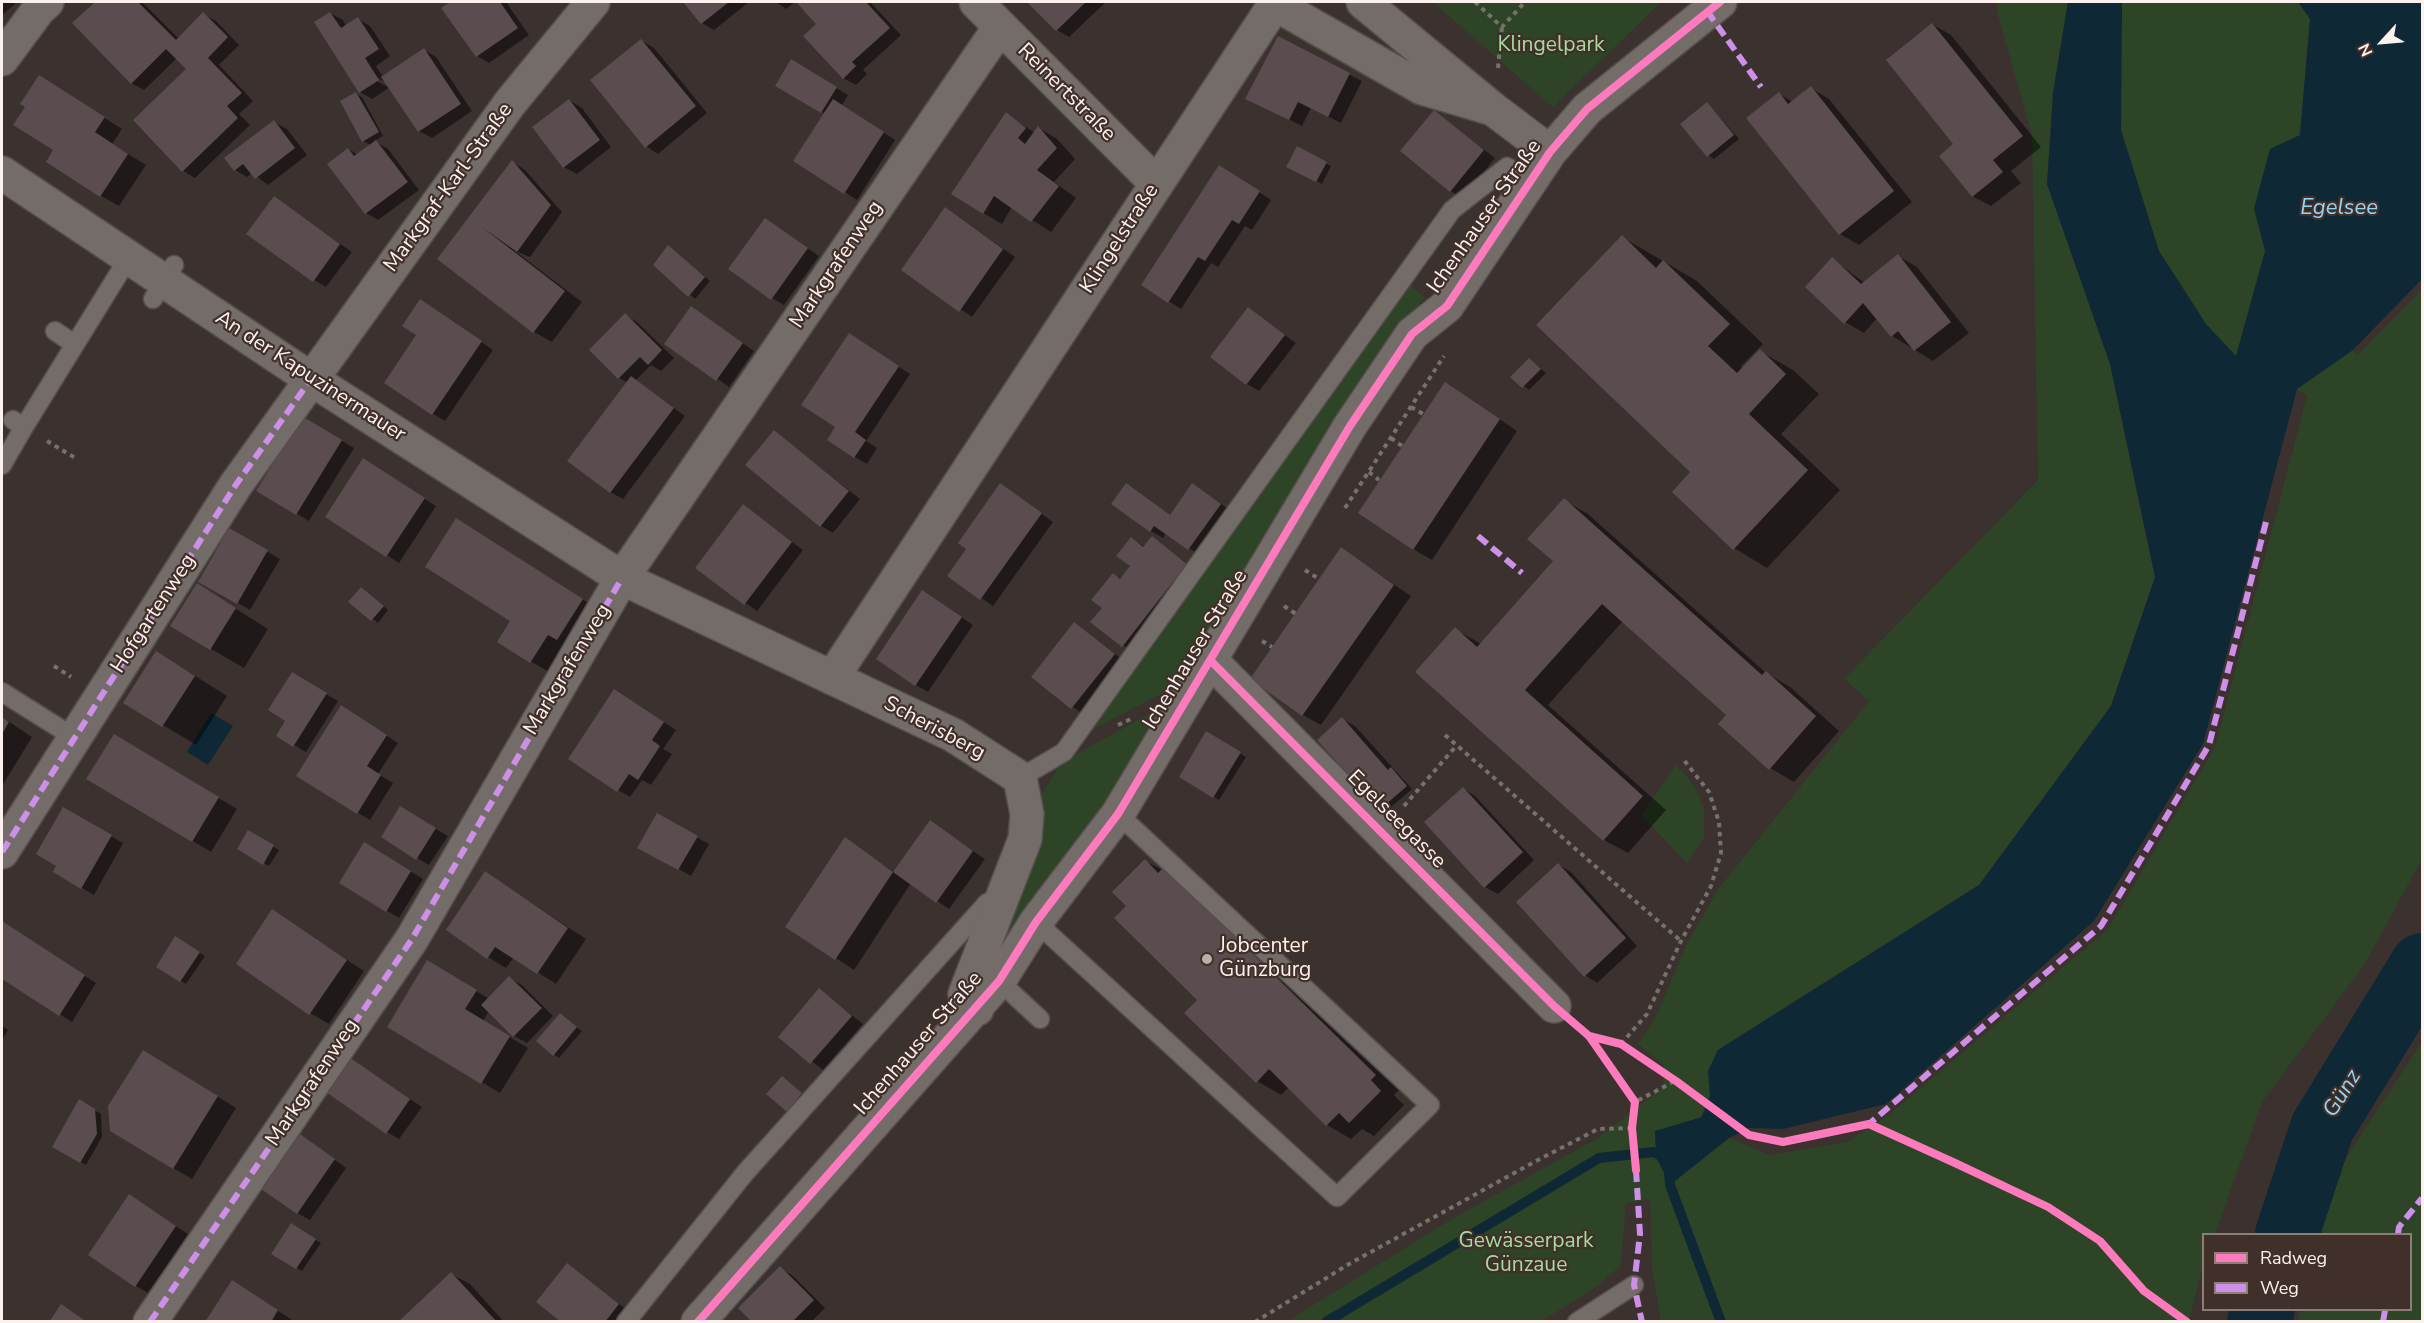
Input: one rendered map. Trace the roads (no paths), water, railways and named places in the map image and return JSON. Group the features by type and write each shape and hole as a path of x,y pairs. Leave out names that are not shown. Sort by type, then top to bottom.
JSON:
{"street":[{"path":"2,59 39,9 47,2"},
{"name":"Markgraf-Karl-Straße","path":"311,379 510,103 592,2"},
{"name":"Reinertstraße","path":"976,2 1156,184"},
{"path":"1363,2 1493,109 1550,152"},
{"name":"Ichenhauser Straße","path":"698,1322 977,1009 999,981 1036,922 1118,814 1350,426 1412,334 1447,306 1550,152 1587,109 1720,2"},
{"name":"Klingelstraße","path":"832,678 1275,4 1422,88 1493,109"},
{"name":"Markgrafenweg","path":"150,1322 412,939 622,578 1000,27"},
{"name":"An der Kapuzinermauer","path":"2,173 129,257 226,334 311,379 622,578"},
{"name":"Hofgartenweg","path":"2,852 235,486 311,379"},
{"name":"Scherisberg","path":"622,578 953,735 1020,778"},
{"name":"Egelseegasse","path":"1211,661 1554,1006"},
{"path":"977,1009 965,994 1025,839 1028,814 1020,778"}],"lane":[{"path":"1020,778 1064,752 1452,210 1507,167 1530,180"},
{"path":"2,465 19,423 74,344 129,257"},
{"path":"55,331 74,344"},
{"path":"2,692 75,738"},
{"path":"1036,922 1337,1197 1430,1105 1118,814"},
{"path":"626,1322 745,1173 987,903 1002,895"},
{"path":"999,981 1040,1019"},
{"path":"1577,1322 1634,1285"}],"water":[{"name":"Egelsee","path":"2068,2 2122,2 2121,130 2159,251 2206,324 2236,356 2265,251 2254,208 2270,149 2300,135 2310,19 2298,2 2422,2 2422,279 2353,350 2297,389 2203,744 2094,921 1886,1104 1783,1129 1749,1128 1729,1138 1670,1185 1656,1157 1655,1131 1702,1117 1710,1096 1708,1071 1718,1050 1979,885 2111,706 2155,577 2110,364 2047,184 2053,93"},
{"path":"211,713 233,726 208,765 187,752"}],"waterway":[{"name":"Günz","path":"2287,1233 2322,1128 2422,965"},
{"path":"1326,1322 1599,1158 1654,1152 1667,1159"},
{"path":"1669,1172 1670,1185 1721,1322"},
{"name":"Günz","path":"2259,1322 2263,1311"}],"place":[{"name":"Jobcenter Günzburg","path":"1207,959"}],"park label":[{"name":"Klingelpark","path":"1551,46"},
{"name":"Gewässerpark Günzaue","path":"1526,1254"}]}
